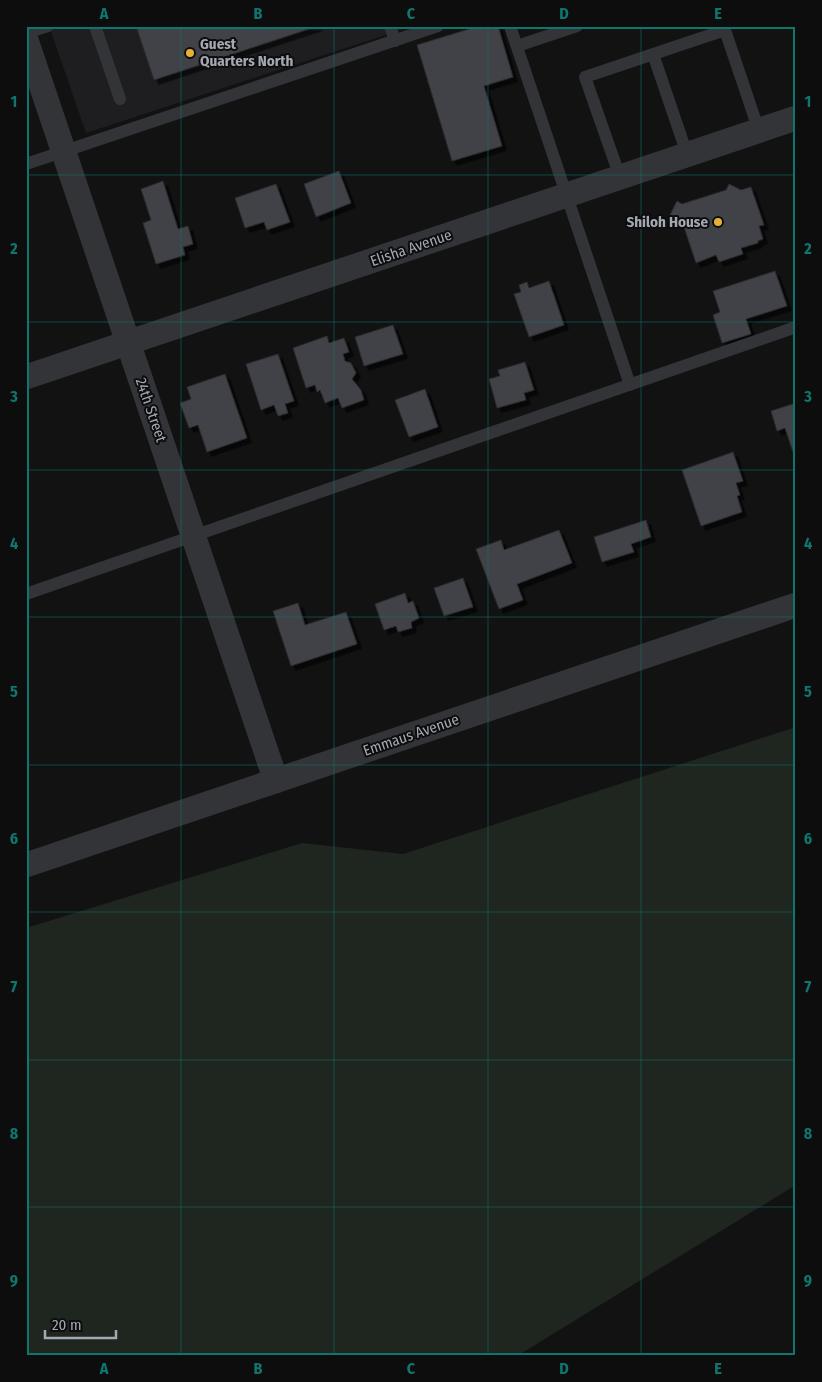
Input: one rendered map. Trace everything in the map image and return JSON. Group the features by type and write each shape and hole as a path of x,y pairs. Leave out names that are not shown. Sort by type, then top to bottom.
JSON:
{"street":[{"name":"24th Street","path":"26,40 276,781"},
{"name":"Elisha Avenue","path":"26,377 796,118"},
{"name":"Emmaus Avenue","path":"26,865 796,605"}],"lane":[{"path":"26,33 48,26"},
{"path":"95,26 120,99"},
{"path":"390,26 395,41"},
{"path":"26,164 438,26"},
{"path":"510,26 630,385"},
{"path":"517,46 577,26"},
{"path":"620,178 585,77 725,30 759,130"},
{"path":"653,54 687,154"},
{"path":"26,594 796,328"}],"shaded area":[{"path":"49,26 413,26 86,133"},
{"path":"796,727 796,1185 517,1356 26,1356 26,928 302,843 403,854"}],"building":[{"name":"Guest Quarters North","path":"136,26 318,26 154,80"},
{"path":"479,26 498,26 513,77 484,86 502,146 452,161 417,45"},
{"path":"339,171 351,203 316,217 304,184"},
{"path":"163,181 178,229 188,226 193,244 183,247 185,255 156,264 143,223 151,220 141,189"},
{"path":"276,184 290,222 267,230 264,222 245,228 235,198"},
{"name":"Shiloh House","path":"729,184 741,190 751,187 764,225 759,226 763,239 758,241 758,243 741,248 743,254 719,262 716,255 696,263 684,227 668,219 677,201 682,204 726,190"},
{"path":"775,271 787,306 746,319 751,334 722,343 713,315 720,312 713,291"},
{"path":"549,281 564,325 529,337 514,294 521,292 519,285 527,282 529,288"},
{"path":"393,325 403,354 364,366 355,337"},
{"path":"327,336 329,343 344,338 349,352 343,354 345,361 351,363 356,373 352,379 361,390 364,400 342,408 338,398 325,403 320,390 317,392 315,385 306,388 293,348"},
{"path":"278,354 294,401 285,404 288,413 278,416 274,405 261,410 246,364"},
{"path":"525,362 534,390 524,393 526,400 497,408 489,379 500,376 498,370"},
{"path":"225,374 247,438 207,452 198,425 189,428 180,403 191,399 187,387"},
{"path":"425,389 438,427 409,437 395,400"},
{"path":"796,403 796,461 785,428 777,431 771,411"},
{"path":"733,452 743,481 736,483 740,495 737,496 742,512 701,526 682,470"},
{"path":"646,520 651,537 631,544 634,552 602,562 594,537"},
{"path":"559,530 572,563 517,584 523,600 499,609 476,549 501,540 504,550"},
{"path":"463,578 473,607 444,616 434,588"},
{"path":"405,593 408,603 413,601 419,618 411,622 412,628 398,632 396,626 384,630 375,604"},
{"path":"298,603 305,625 346,612 357,644 291,666 273,611"}],"place":[{"name":"Guest Quarters North","path":"190,53"},
{"name":"Shiloh House","path":"718,222"}]}
